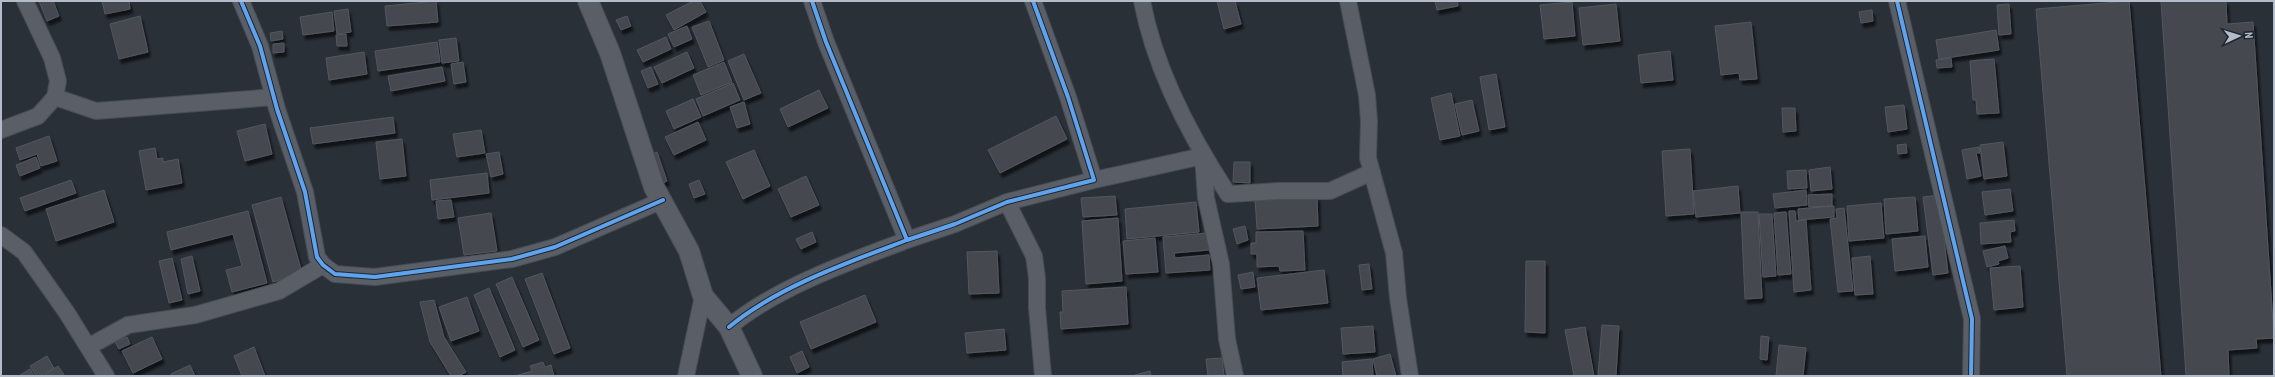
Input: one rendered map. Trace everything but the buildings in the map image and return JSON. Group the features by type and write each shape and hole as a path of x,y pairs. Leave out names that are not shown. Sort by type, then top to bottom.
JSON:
{"street":[{"path":"1,130 38,116 55,97 58,81 52,58 25,1"},
{"path":"242,1 260,46 274,97 305,192 317,257 323,265 335,274 375,277 512,259 555,247 663,200"},
{"path":"588,1 610,53 654,187 663,200 689,251 703,296 729,327 752,376"},
{"path":"812,1 826,42 907,240"},
{"path":"1033,1 1068,97 1094,180"},
{"path":"1142,1 1148,33 1179,108 1203,156 1228,194 1280,191 1330,191 1372,172"},
{"path":"1348,1 1367,94 1370,121 1368,158 1386,217 1394,253 1398,298 1410,376"},
{"path":"1897,1 1972,319 1971,376"},
{"path":"55,97 96,111 274,97"},
{"path":"729,327 750,309 857,258 954,224 1006,202 1094,180 1203,156"},
{"path":"1203,156 1206,198 1221,264 1227,339 1235,376"},
{"path":"1006,202 1034,256 1038,278 1037,308 1043,376"},
{"path":"1,235 24,252 67,312 106,376"},
{"path":"88,347 128,325 195,315 279,291 323,265"},
{"path":"686,376 703,296"}],"cycle path":[{"path":"241,1 260,46 277,109 305,192 317,257 323,265 335,274 375,277 512,259 555,247 663,200"},
{"path":"729,327 748,313 791,288 838,267 907,240 826,42 812,1"},
{"path":"907,240 955,224 1007,202 1094,180 1068,97 1033,1"},
{"path":"1897,1 1972,319 1971,376"}]}
